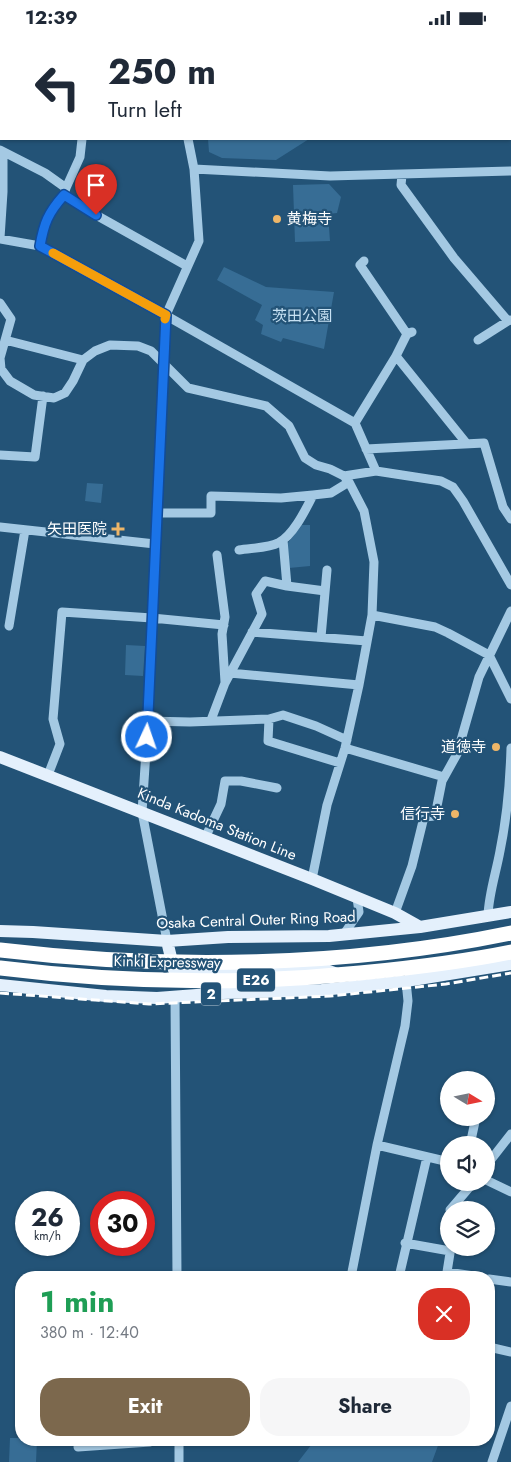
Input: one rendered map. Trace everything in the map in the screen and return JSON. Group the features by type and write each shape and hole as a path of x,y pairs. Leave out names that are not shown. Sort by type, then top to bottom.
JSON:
{"highway":[{"name":"Kinki Expressway","path":"0,950 54,957 220,963 404,951 511,933"},
{"name":"Kinki Expressway","path":"0,968 54,975 136,980 217,981 314,978 406,969 511,952"}],"main road":[{"name":"Kinda Kadoma Station Line","path":"0,757 312,879 396,913 420,927"},
{"name":"Osaka Central Outer Ring Road","path":"0,931 167,941 344,934 420,927 511,912"},
{"path":"0,922 33,932"},
{"path":"167,941 174,970 184,974 323,969 364,985"},
{"name":"2","path":"0,985 106,996 157,998 223,993 322,990 406,981 511,965"}],"street":[{"path":"40,246 43,225 65,191 80,157 82,140"},
{"path":"167,941 142,812 148,721 166,315 199,241 194,169 188,140"},
{"path":"187,266 96,215 45,173 1,151 3,192 0,239 40,246 166,315 355,423 376,471"},
{"path":"194,169 330,176 511,171"},
{"path":"402,175 402,185 454,258 509,321 478,340"},
{"path":"355,423 410,333 360,265 364,261"},
{"path":"0,303 11,319 0,358 1,369 10,381 34,395 54,397 64,393 73,381 83,360 95,351 110,345 138,346 151,351 188,388 266,406 290,426 305,458 316,465 330,469 346,479 364,511 374,562 372,615 346,744 327,805 312,879"},
{"path":"5,340 83,360"},
{"path":"396,356 467,444"},
{"path":"0,455 35,457 43,396"},
{"path":"366,449 484,443 503,507 511,519"},
{"path":"156,513 211,513 211,496 281,497 331,493 346,479 376,471 441,481 453,487 463,501 511,585"},
{"path":"239,550 278,544 304,515 313,495"},
{"path":"0,527 155,544"},
{"path":"9,626 26,530"},
{"path":"283,540 287,586"},
{"path":"217,555 225,617 222,659 225,683"},
{"path":"321,637 327,570"},
{"path":"211,720 225,683 262,614 256,594 265,581 324,591"},
{"path":"396,913 412,866 424,817 435,816 444,777 457,754 479,677 511,611"},
{"path":"48,775 60,744 53,719 62,612 224,625"},
{"path":"372,615 435,627 489,655 511,699"},
{"path":"252,632 367,641"},
{"path":"230,673 359,685"},
{"path":"148,721 190,722 270,719 283,715 316,726 346,744 444,777"},
{"path":"270,719 268,741 340,763"},
{"path":"488,915 490,891 501,849 510,784 511,748"},
{"path":"205,838 221,804 225,781 241,781 277,788"},
{"path":"344,934 359,912 358,898"},
{"path":"352,1271 377,1145 405,1026 408,1001 406,981"},
{"path":"174,997 177,1271"},
{"path":"495,1154 511,1134"},
{"path":"377,1145 440,1160"},
{"path":"400,1271 405,1243 427,1157"},
{"path":"495,1184 511,1192"},
{"path":"456,1201 466,1191"},
{"path":"405,1243 440,1248"},
{"path":"446,1271 449,1256"},
{"path":"495,1280 511,1283"},
{"path":"495,1348 511,1352"},
{"path":"492,1462 509,1418 511,1406"},
{"path":"78,1447 92,1446"},
{"path":"179,1446 179,1462"}],"green space":[{"path":"208,140 307,140 276,160 222,158 209,152"},
{"path":"329,184 341,197 337,213 328,214 330,241 295,242 293,185"},
{"name":"茨田公園","path":"224,267 266,287 334,292 324,349 283,338 281,342 261,334 263,325 255,320 262,305 217,280"},
{"path":"87,483 103,484 101,503 85,501"},
{"path":"302,525 310,525 310,566 289,568 287,544"},
{"path":"126,645 145,646 143,676 125,675"},
{"path":"10,1438 15,1438 15,1446 37,1446 36,1462 9,1462"},
{"path":"310,1446 438,1446 432,1462 298,1462"}],"railway":[{"path":"0,993 149,1004 330,996 446,984 511,973"}],"slow traffic":[{"path":"53,253 166,315 165,319"}],"place":[{"name":"黄梅寺","path":"277,219"},
{"name":"矢田医院","path":"118,529"},
{"name":"道徳寺","path":"496,747"},
{"name":"信行寺","path":"455,814"}],"route":[{"path":"96,215 64,195 54,206 43,225 40,246 166,315 147,737"}]}
